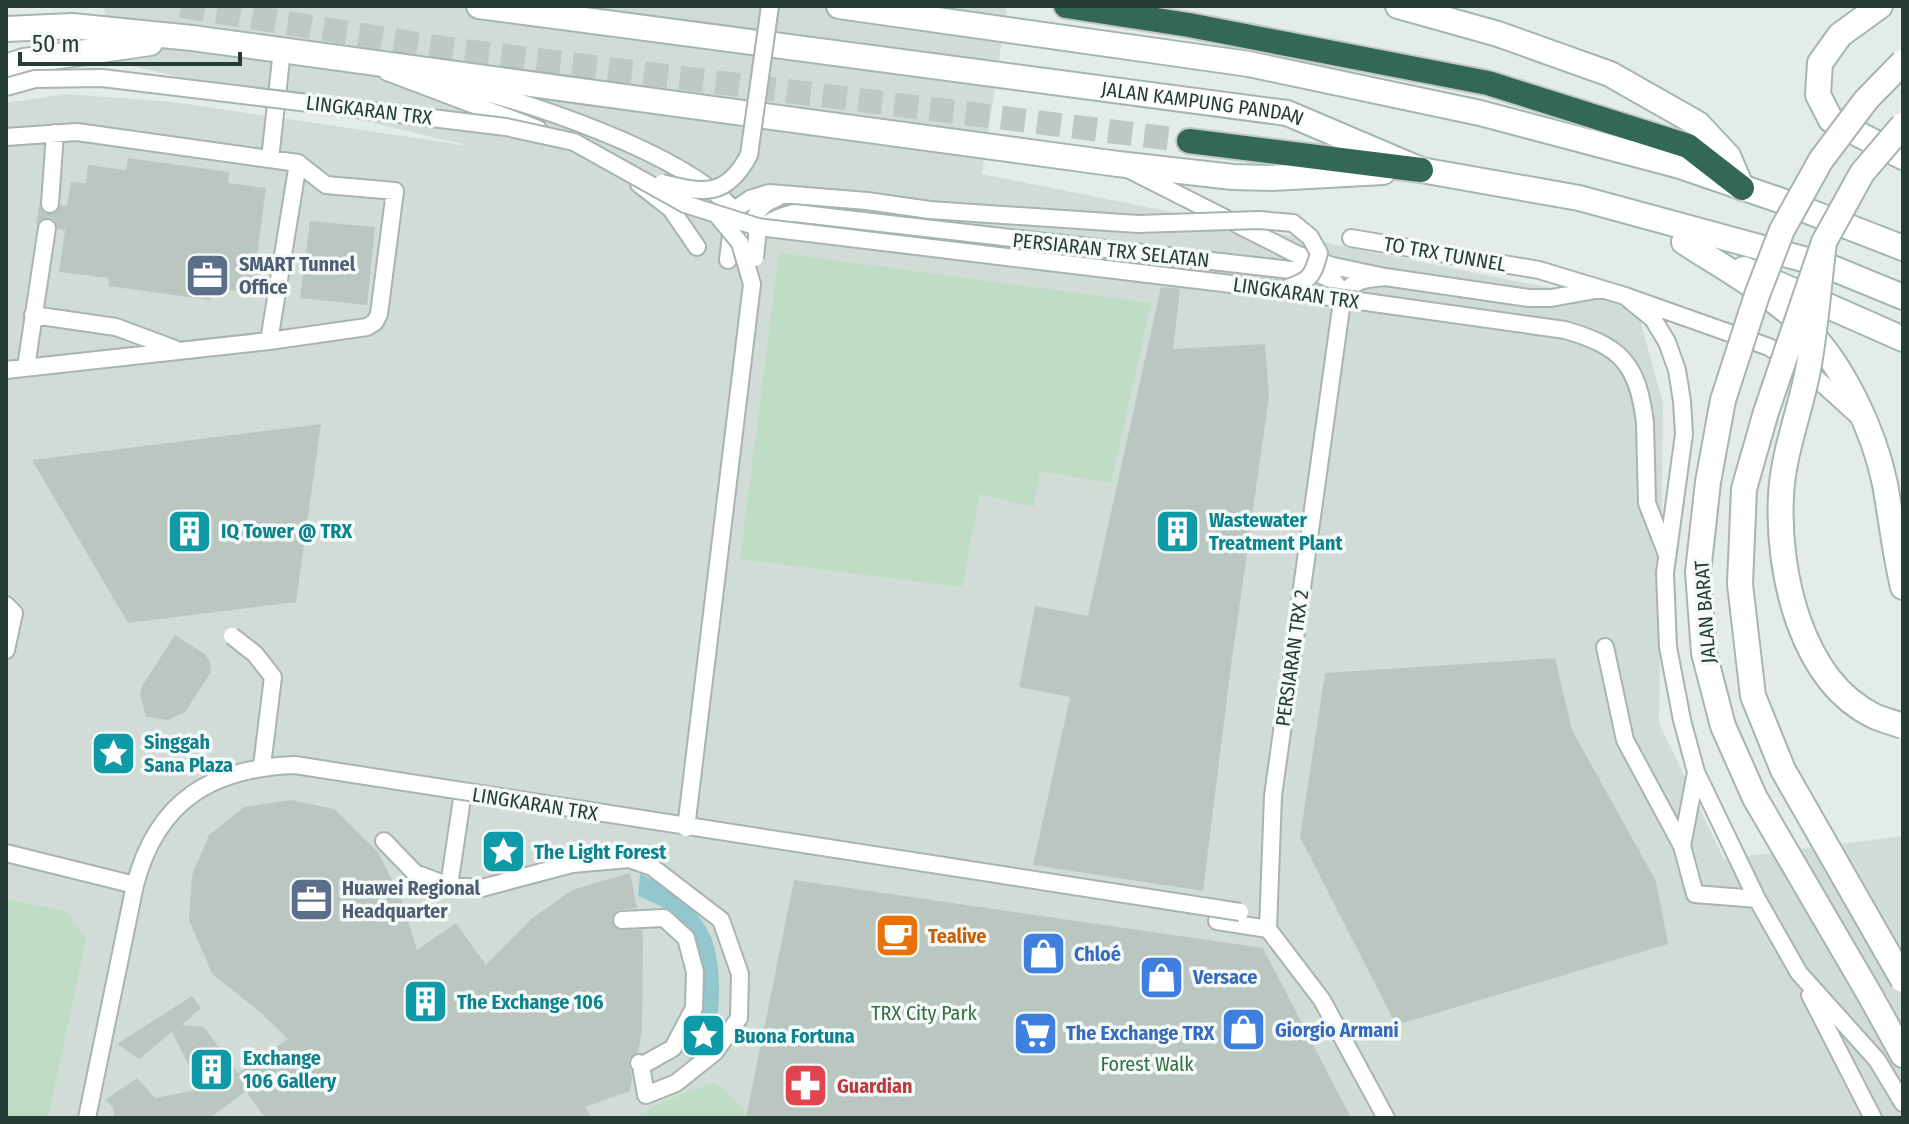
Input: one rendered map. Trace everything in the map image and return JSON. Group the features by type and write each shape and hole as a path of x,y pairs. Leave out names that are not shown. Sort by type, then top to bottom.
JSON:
{"highway":[{"path":"1066,6 1189,25 1488,83 1688,146 1742,188"},
{"path":"1189,141 1421,170"}],"main road":[{"path":"57,6 72,26"},
{"name":"JALAN KAMPUNG PANDAN","path":"479,6 1287,113 1421,170 1579,198 1825,265 1903,297"},
{"path":"839,6 1249,64 1480,113 1680,166 1903,248"},
{"path":"1398,6 1498,34 1610,74 1698,124 1728,156 1742,188"},
{"path":"1880,6 1840,35 1820,63 1818,95 1831,120 1903,157"},
{"path":"6,29 72,26 192,38 1233,177 1272,178 1421,170"},
{"path":"6,67 24,61 192,38"},
{"name":"JALAN BARAT","path":"1903,62 1866,100 1821,160 1782,230 1723,400 1698,572 1704,653 1723,726 1755,798 1903,1055"},
{"path":"1903,125 1862,173 1824,242 1809,364 1781,494 1785,570 1794,608 1819,664 1854,702 1873,715 1903,726"},
{"path":"1579,198 1903,339"},
{"path":"1684,242 1804,326 1830,356 1866,424 1884,481 1903,587"},
{"name":"JALAN BARAT","path":"1824,242 1766,412 1744,489 1740,584 1753,696 1783,770 1903,980"}],"lane":[{"path":"574,142 659,182 691,191 718,188 738,176 749,155 770,6"},
{"path":"270,159 282,50"},
{"path":"355,59 487,92 575,122 656,158 719,193 734,210 728,260"},
{"path":"355,59 537,129 627,175 671,209 697,247"},
{"name":"LINGKARAN TRX","path":"6,87 35,79 102,78 506,127 574,142 685,204 758,227 1281,290 1565,330 1595,339 1618,353 1633,372 1643,399 1647,503 1667,554"},
{"path":"6,137 77,132 298,163 326,185 395,191 379,314 375,322 367,327 6,370"},
{"path":"50,204 55,133"},
{"path":"269,341 298,163"},
{"path":"1118,164 1298,255 1333,266 1385,277 1529,298 1551,298 1604,289"},
{"path":"734,210 750,199 769,193 930,210 1138,224 1259,220 1293,223 1310,237 1319,253 1315,271 1307,281 1281,290"},
{"name":"PERSIARAN TRX SELATAN","path":"797,194 771,200 753,216 748,251 766,224 794,213 1317,273 1334,281 1343,294"},
{"path":"715,213 740,243 752,284"},
{"path":"686,828 758,227"},
{"path":"26,367 47,228"},
{"name":"TO TRX TUNNEL","path":"1351,238 1539,270 1625,296 1769,347 1816,378 1866,424"},
{"path":"1343,294 1351,283 1385,277"},
{"name":"PERSIARAN TRX 2","path":"1268,929 1273,796 1343,294"},
{"path":"1625,296 1653,319 1667,342 1677,370 1682,401 1684,434 1665,573 1668,647 1696,772 1757,899 1799,973 1873,1118"},
{"path":"33,315 116,327 178,351"},
{"path":"6,605 14,613 6,650"},
{"path":"232,636 255,654 273,677 262,766"},
{"path":"1605,647 1625,740 1682,846 1695,894 1757,899"},
{"name":"LINGKARAN TRX","path":"87,1118 135,885 153,835 171,812 192,794 215,782 262,766 295,765 1240,912"},
{"path":"1682,846 1696,772"},
{"path":"449,886 463,792"},
{"path":"384,841 415,873 449,886 482,888 572,864 629,859 652,867 721,920 740,974 739,1018 715,1052 676,1083 646,1095 640,1065 673,1048 694,1008 695,972 686,938 664,918 622,920"},
{"path":"6,853 135,885"},
{"path":"1217,921 1268,929 1322,1000 1386,1118"},
{"path":"1799,973 1877,1060 1903,1103"},
{"path":"1322,1000 1374,1118"}],"shaded area":[{"path":"105,6 1007,6 982,174 1636,305 1663,403 1659,723 1724,859 1903,836 1903,1118 6,1118 6,103 66,94 174,102 470,146 99,58"}],"green space":[{"path":"779,253 1151,303 1111,483 1040,471 1034,507 980,494 962,587 740,559"},
{"path":"6,899 66,911 86,940 48,1118 6,1118"},
{"path":"715,1082 752,1118 634,1118 660,1103"}],"water":[{"path":"640,874 670,890 689,905 703,923 713,944 719,988 717,1018 709,1043 693,1062 678,1049 700,1018 702,959 695,938 682,924 661,906 638,896"}],"building":[{"path":"128,158 229,172 228,183 266,188 252,293 212,288 211,300 108,286 109,278 59,272 65,230 58,229 54,220 48,217 36,226 39,204 45,213 55,213 61,205 67,206 71,182 86,183 88,165 126,170"},
{"path":"310,221 375,227 367,305 300,298"},
{"name":"Wastewater Treatment Plant","path":"1161,287 1180,289 1173,349 1265,344 1269,396 1203,891 1033,865 1070,697 1019,687 1035,606 1088,616"},
{"name":"IQ Tower @ TRX","path":"321,424 296,602 128,623 32,460"},
{"path":"175,635 205,654 211,672 185,712 168,720 146,717 140,695 142,686"},
{"path":"1555,658 1572,730 1656,881 1668,944 1396,1025 1300,837 1325,673"},
{"path":"291,800 334,809 378,852 401,898 417,950 456,923 486,965 530,920 572,890 630,873 637,908 617,910 611,920 618,930 642,930 643,939 642,1031 638,1052 629,1059 630,1091 585,1107 592,1118 265,1118 246,1091 210,1118 114,1118 113,1107 105,1100 137,1078 155,1098 201,1089 172,1032 139,1059 117,1044 192,996 201,1008 182,1025 204,1027 238,1073 288,1039 213,975 189,921 192,875 209,835 244,807"},
{"name":"TRX City Park","path":"794,880 1263,948 1351,1118 746,1118"}],"tunnel":[{"path":"181,6 449,49 1189,141"}],"place":[{"name":"SMART Tunnel Office","path":"208,275"},
{"name":"IQ Tower @ TRX","path":"190,531"},
{"name":"Wastewater Treatment Plant","path":"1178,531"},
{"name":"Singgah Sana Plaza","path":"113,753"},
{"name":"The Light Forest","path":"503,852"},
{"name":"Huawei Regional Headquarter","path":"311,900"},
{"name":"Tealive","path":"897,936"},
{"name":"Chloé","path":"1043,954"},
{"name":"Versace","path":"1162,977"},
{"name":"The Exchange 106","path":"426,1002"},
{"name":"Giorgio Armani","path":"1244,1030"},
{"name":"The Exchange TRX","path":"1035,1033"},
{"name":"Buona Fortuna","path":"703,1036"},
{"name":"Exchange 106 Gallery","path":"212,1069"},
{"name":"Guardian","path":"806,1086"}],"park label":[{"name":"Forest Walk","path":"1147,1064"}]}
